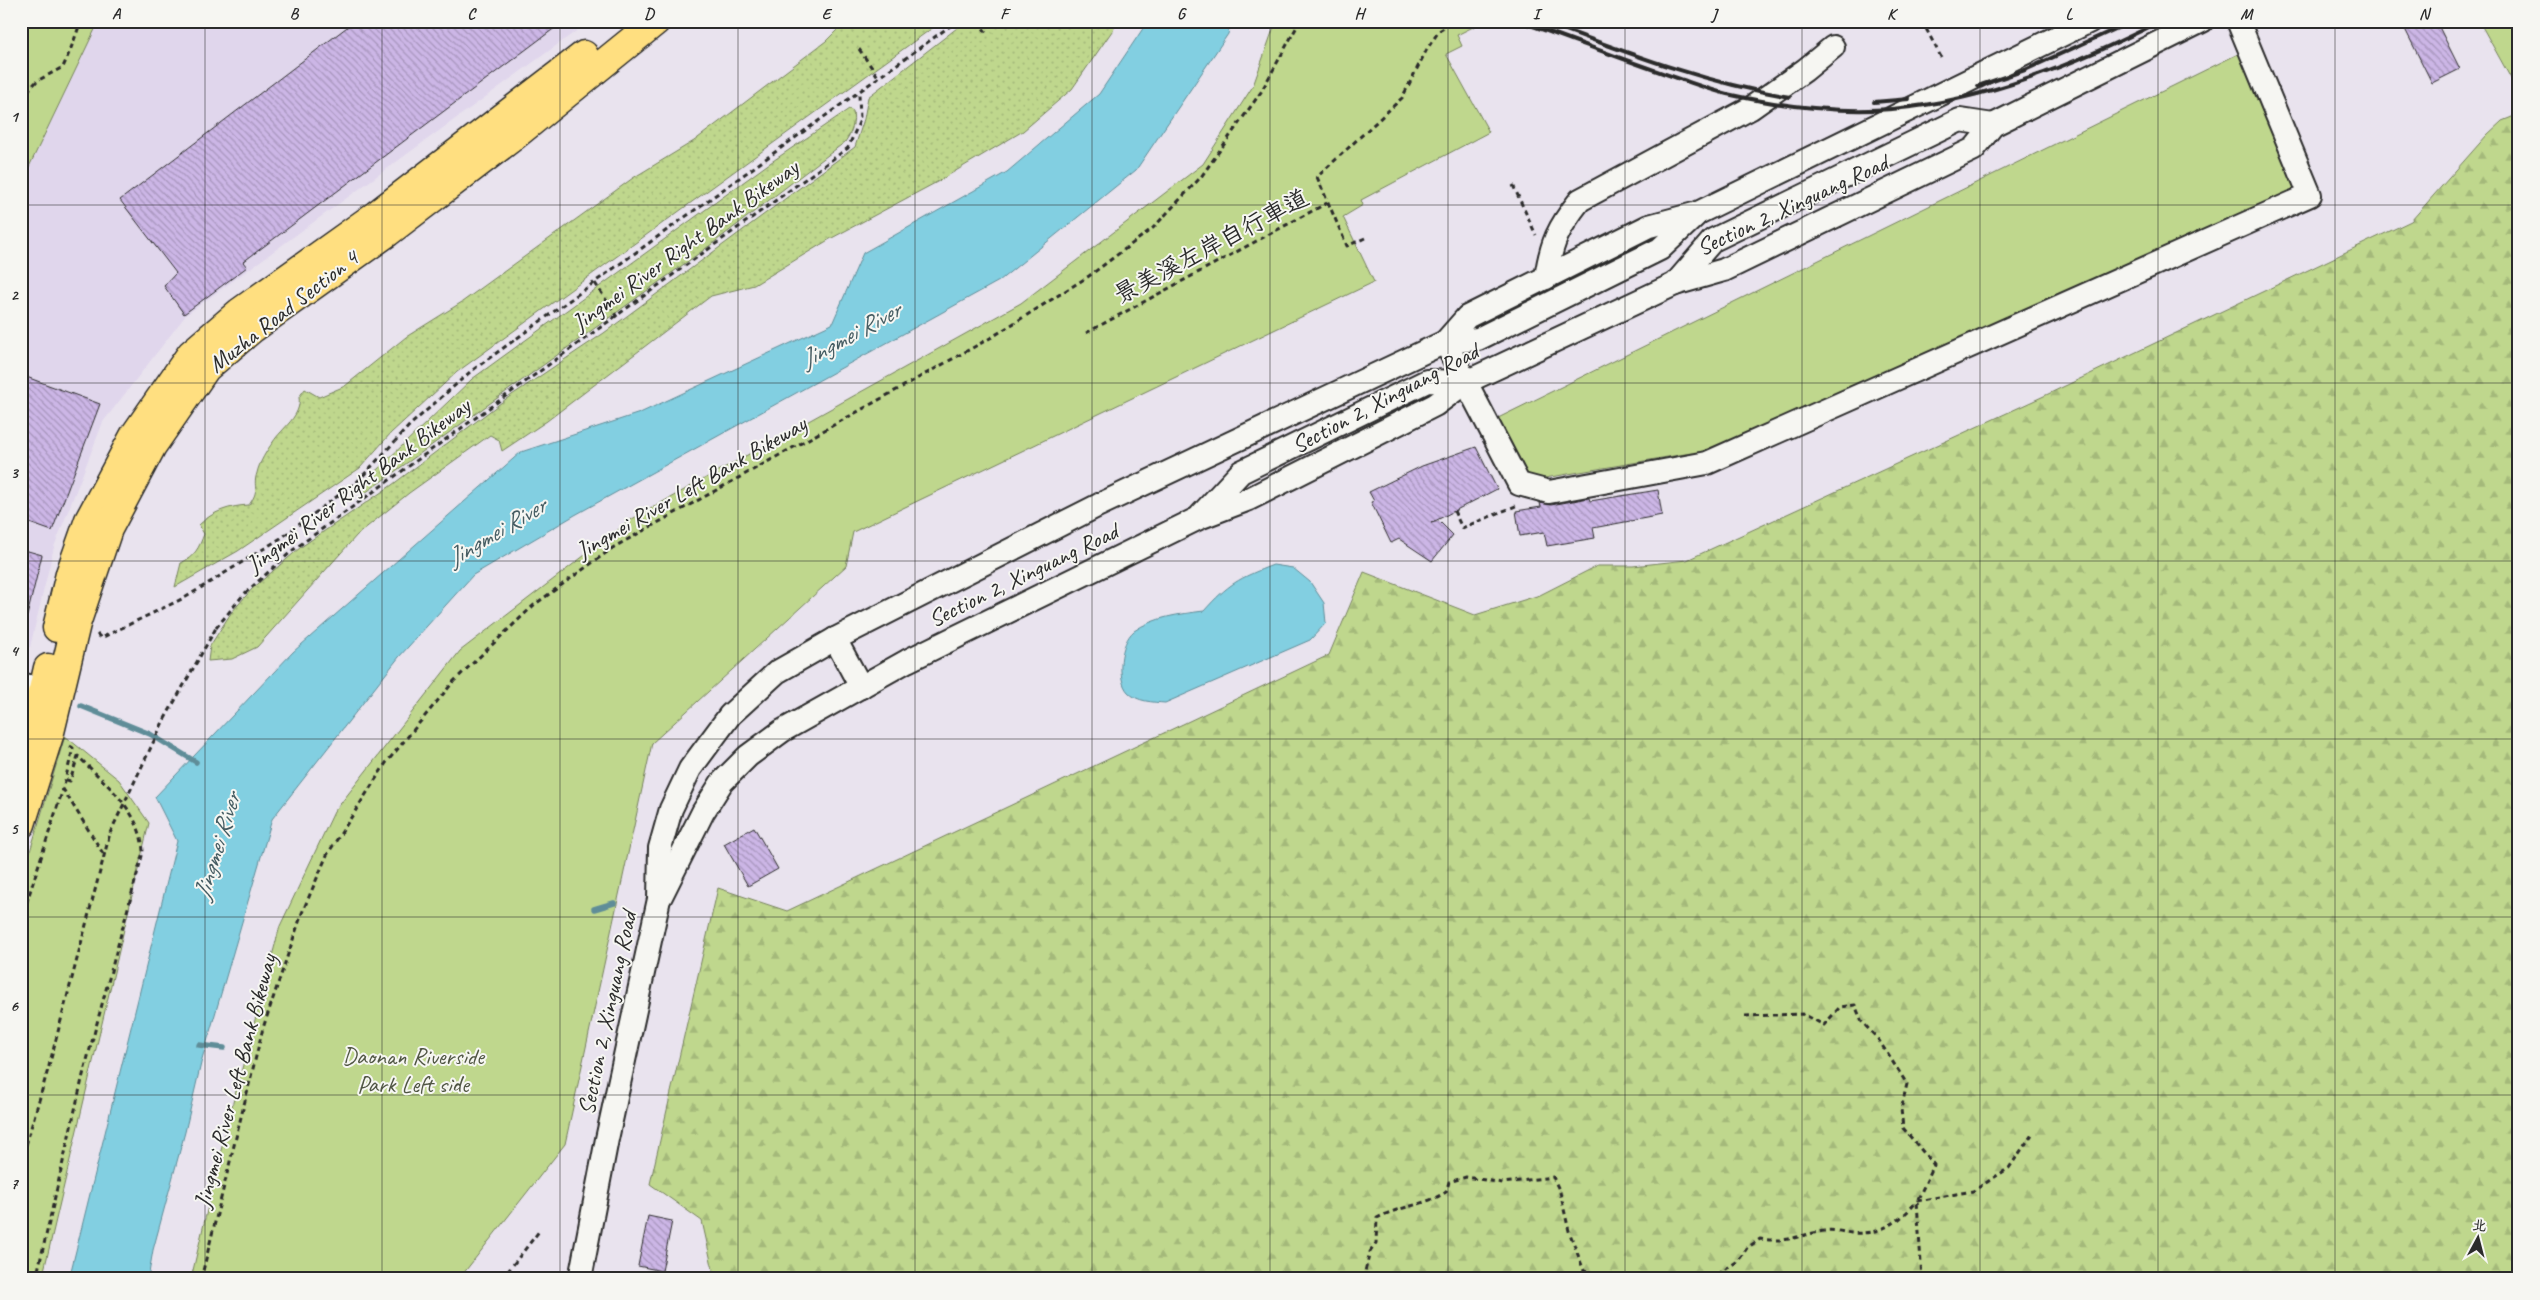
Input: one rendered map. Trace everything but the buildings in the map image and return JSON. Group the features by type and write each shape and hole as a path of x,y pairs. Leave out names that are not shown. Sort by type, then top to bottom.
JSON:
{"main road":[{"name":"Muzha Road Section 4","path":"21,752 41,689 70,574 89,520 134,436 191,354 240,312 376,215 629,21"},
{"name":"Muzha Road Section 4","path":"21,824 41,689 76,624 108,529 152,446 206,368 253,328 388,232 514,136 656,21"}],"street":[{"name":"Section 2, Xinguang Road","path":"580,1279 607,1139 659,899 660,848 671,809 690,769 730,715 777,672 835,639 1099,505 1445,342 1467,317 1649,226 1698,213 2090,21"},
{"name":"Section 2, Xinguang Road","path":"659,899 703,812 722,782 748,756 782,731 907,661 1199,518 1249,499 1400,423 1435,405 1466,382 1675,284 1724,270 1974,149 1993,125 2202,21"},
{"path":"1698,213 1660,249 1478,339 1445,342 1519,484 1549,492 1707,463 2310,195 2238,21"},
{"path":"1546,278 1550,250 1563,222 1580,200 1751,108 1805,70 1833,47"},
{"path":"1675,284 1713,240 1960,120 1993,125"},
{"path":"835,639 861,687"}],"path":[{"path":"21,23 27,21"},
{"path":"21,98 37,81 63,67 74,38 80,29 80,21"},
{"path":"76,624 93,630 101,638 186,597 281,538 358,481 410,425 470,372 957,21"},
{"path":"978,21 988,34"},
{"name":"Jingmei River Left Bank Bikeway","path":"201,1279 263,1028 305,905 327,855 386,762 454,680 534,605 614,547 992,337 1090,276 1153,228 1201,177 1261,92 1300,21"},
{"name":"景美溪左岸自行車道","path":"1086,333 1327,203 1317,177 1402,98 1427,49 1440,31 1455,21"},
{"path":"1922,21 1941,57"},
{"path":"2513,21 2511,25 2519,38"},
{"path":"859,48 879,78"},
{"name":"Jingmei River Right Bank Bikeway","path":"21,1162 49,1066 110,833 163,722 216,628 244,594 293,550 848,148 860,120 859,93"},
{"path":"1513,185 1540,244"},
{"path":"1327,203 1347,246 1365,238"},
{"path":"595,283 617,317"},
{"path":"1454,511 1462,528 1549,492"},
{"path":"21,920 63,789 73,748 69,746"},
{"path":"36,1279 83,1075 143,852 142,838 135,820 123,801 78,756 70,781 64,779"},
{"path":"63,789 104,855"},
{"path":"1700,1279 1726,1269 1738,1261 1747,1248 1760,1239 1776,1241 1798,1239 1826,1230 1868,1234 1885,1229 1904,1216 1916,1201 1934,1165 1903,1128 1902,1109 1907,1084 1878,1039 1862,1022 1855,1005 1840,1007 1824,1025 1803,1014 1745,1016"},
{"path":"1916,1201 1973,1191 2010,1168 2033,1133"},
{"path":"1363,1279 1370,1252 1376,1244 1377,1218 1386,1213 1430,1202 1446,1192 1448,1182 1466,1177 1503,1183 1553,1177 1560,1192 1569,1232 1584,1271 1621,1279"},
{"path":"1916,1201 1922,1279"},
{"path":"503,1278 540,1230"}],"shaded area":[{"path":"99,21 590,21 186,315 103,422 54,547 30,647 21,645 21,169 27,171"}],"green space":[{"path":"21,21 99,21 27,171 21,169"},
{"path":"846,21 942,21 457,372 391,433 360,468 238,551 175,587 181,563 193,554 204,534 199,525 210,516 222,510 249,505 253,499 261,461 273,442 294,416 299,404 299,397 305,389 319,397 345,386 406,337 462,302 633,178 694,141 826,41"},
{"path":"966,21 1119,21 1072,89 1023,131 937,182 830,239 754,285 711,296 547,421 502,451 499,440 490,435 409,493 357,535 257,647 232,659 208,661 210,646 231,613 252,589 301,547 392,485 506,399 604,333 855,147 864,119 868,97"},
{"name":"Daonan Riverside Park Left side","path":"1276,21 1485,21 1457,35 1462,46 1446,54 1489,132 1361,200 1363,205 1343,217 1374,282 853,532 846,566 652,743 565,1144 459,1279 191,1279 227,1125 280,926 334,812 460,651 632,519 1021,303 1203,164 1253,86"},
{"path":"2479,21 2519,21 2519,93"},
{"path":"2242,52 2301,187 2272,207 1714,449 1539,479 1518,470 1494,420"},
{"path":"849,109 853,111 854,115 851,131 845,142 712,244 365,493 360,486 472,379 767,165"},
{"path":"2517,115 2519,1061 2516,1086 2519,1096 2519,1279 715,1279 702,1221 650,1184 718,888 787,911 1329,655 1364,572 1475,615 1540,595 1597,566 1633,566 1687,560 2044,396 2411,221 2487,135 2502,121"},
{"path":"65,736 119,780 149,823 42,1279 21,1279 21,881"}],"water":[{"name":"Jingmei River","path":"1148,21 1231,21 1228,34 1136,170 999,281 575,515 473,575 399,657 272,819 202,1059 185,1132 153,1250 148,1279 69,1279 177,841 155,797 293,652 521,452 640,413 832,324 863,253 1007,172 1099,94"},
{"path":"1273,565 1293,568 1310,582 1324,603 1326,623 1310,640 1165,703 1140,700 1128,692 1122,679 1121,661 1125,643 1134,631 1159,619 1204,611 1227,588 1251,574"}],"waterway":[{"path":"81,706 150,734 196,762"},
{"path":"594,909 614,903"},
{"path":"199,1045 224,1048"}],"railway":[{"path":"1519,21 1721,92 1809,108 1851,110 1892,109 1927,105 1997,89 2064,65 2161,21"},
{"path":"1542,21 1633,55 1695,75 1790,97"},
{"path":"1978,86 2025,70 2133,21"},
{"path":"1874,102 1909,99"}]}
